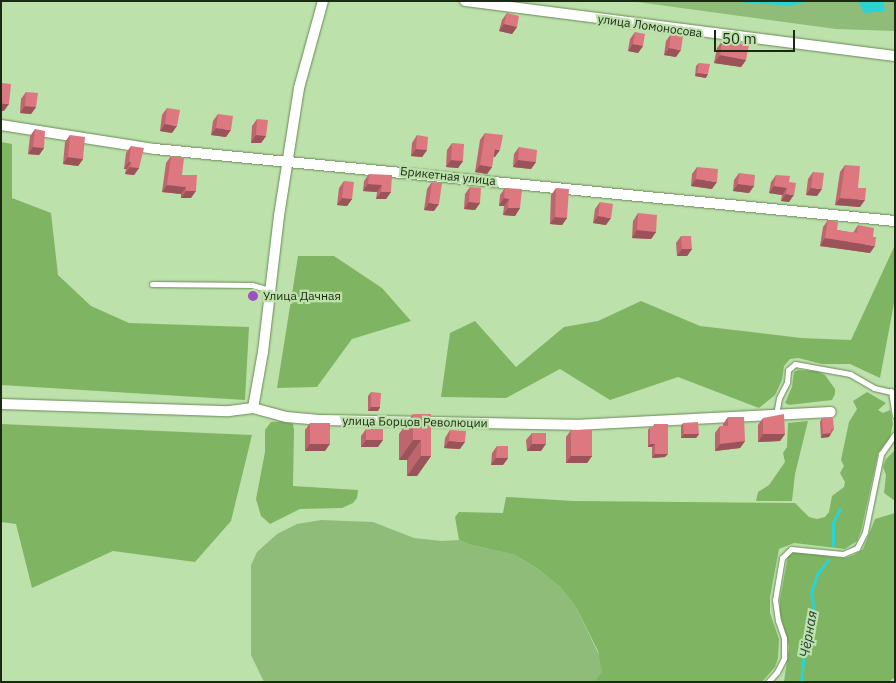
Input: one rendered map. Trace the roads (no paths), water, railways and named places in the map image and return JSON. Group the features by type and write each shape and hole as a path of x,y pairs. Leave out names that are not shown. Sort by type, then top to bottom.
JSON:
{"street":[{"path":"253,408 299,88 323,1"},
{"name":"улица Ломоносова","path":"465,1 895,56"},
{"name":"Брикетная улица","path":"1,125 155,149 895,221"},
{"name":"улица Борцов Революции","path":"1,404 229,411 253,408 286,417 322,420 565,425 831,412"}],"lane":[{"path":"152,284 252,284 270,290"},
{"path":"776,415 779,398 787,382 788,370 795,364 850,374 874,388 893,392 895,416"},
{"path":"768,682 777,672 784,658 784,638 778,621 775,600 782,558 792,549 843,554 857,548 864,532 881,454 895,434"}],"water":[{"path":"725,1 808,1 791,6"},
{"path":"858,1 883,1 885,11 864,13"}],"waterway":[{"name":"Чёрная","path":"833,545 833,522 840,509"},
{"name":"Чёрная","path":"801,682 805,642 814,607 811,595 817,574 828,560"}],"place":[{"name":"Улица Дачная","path":"253,296"}]}
